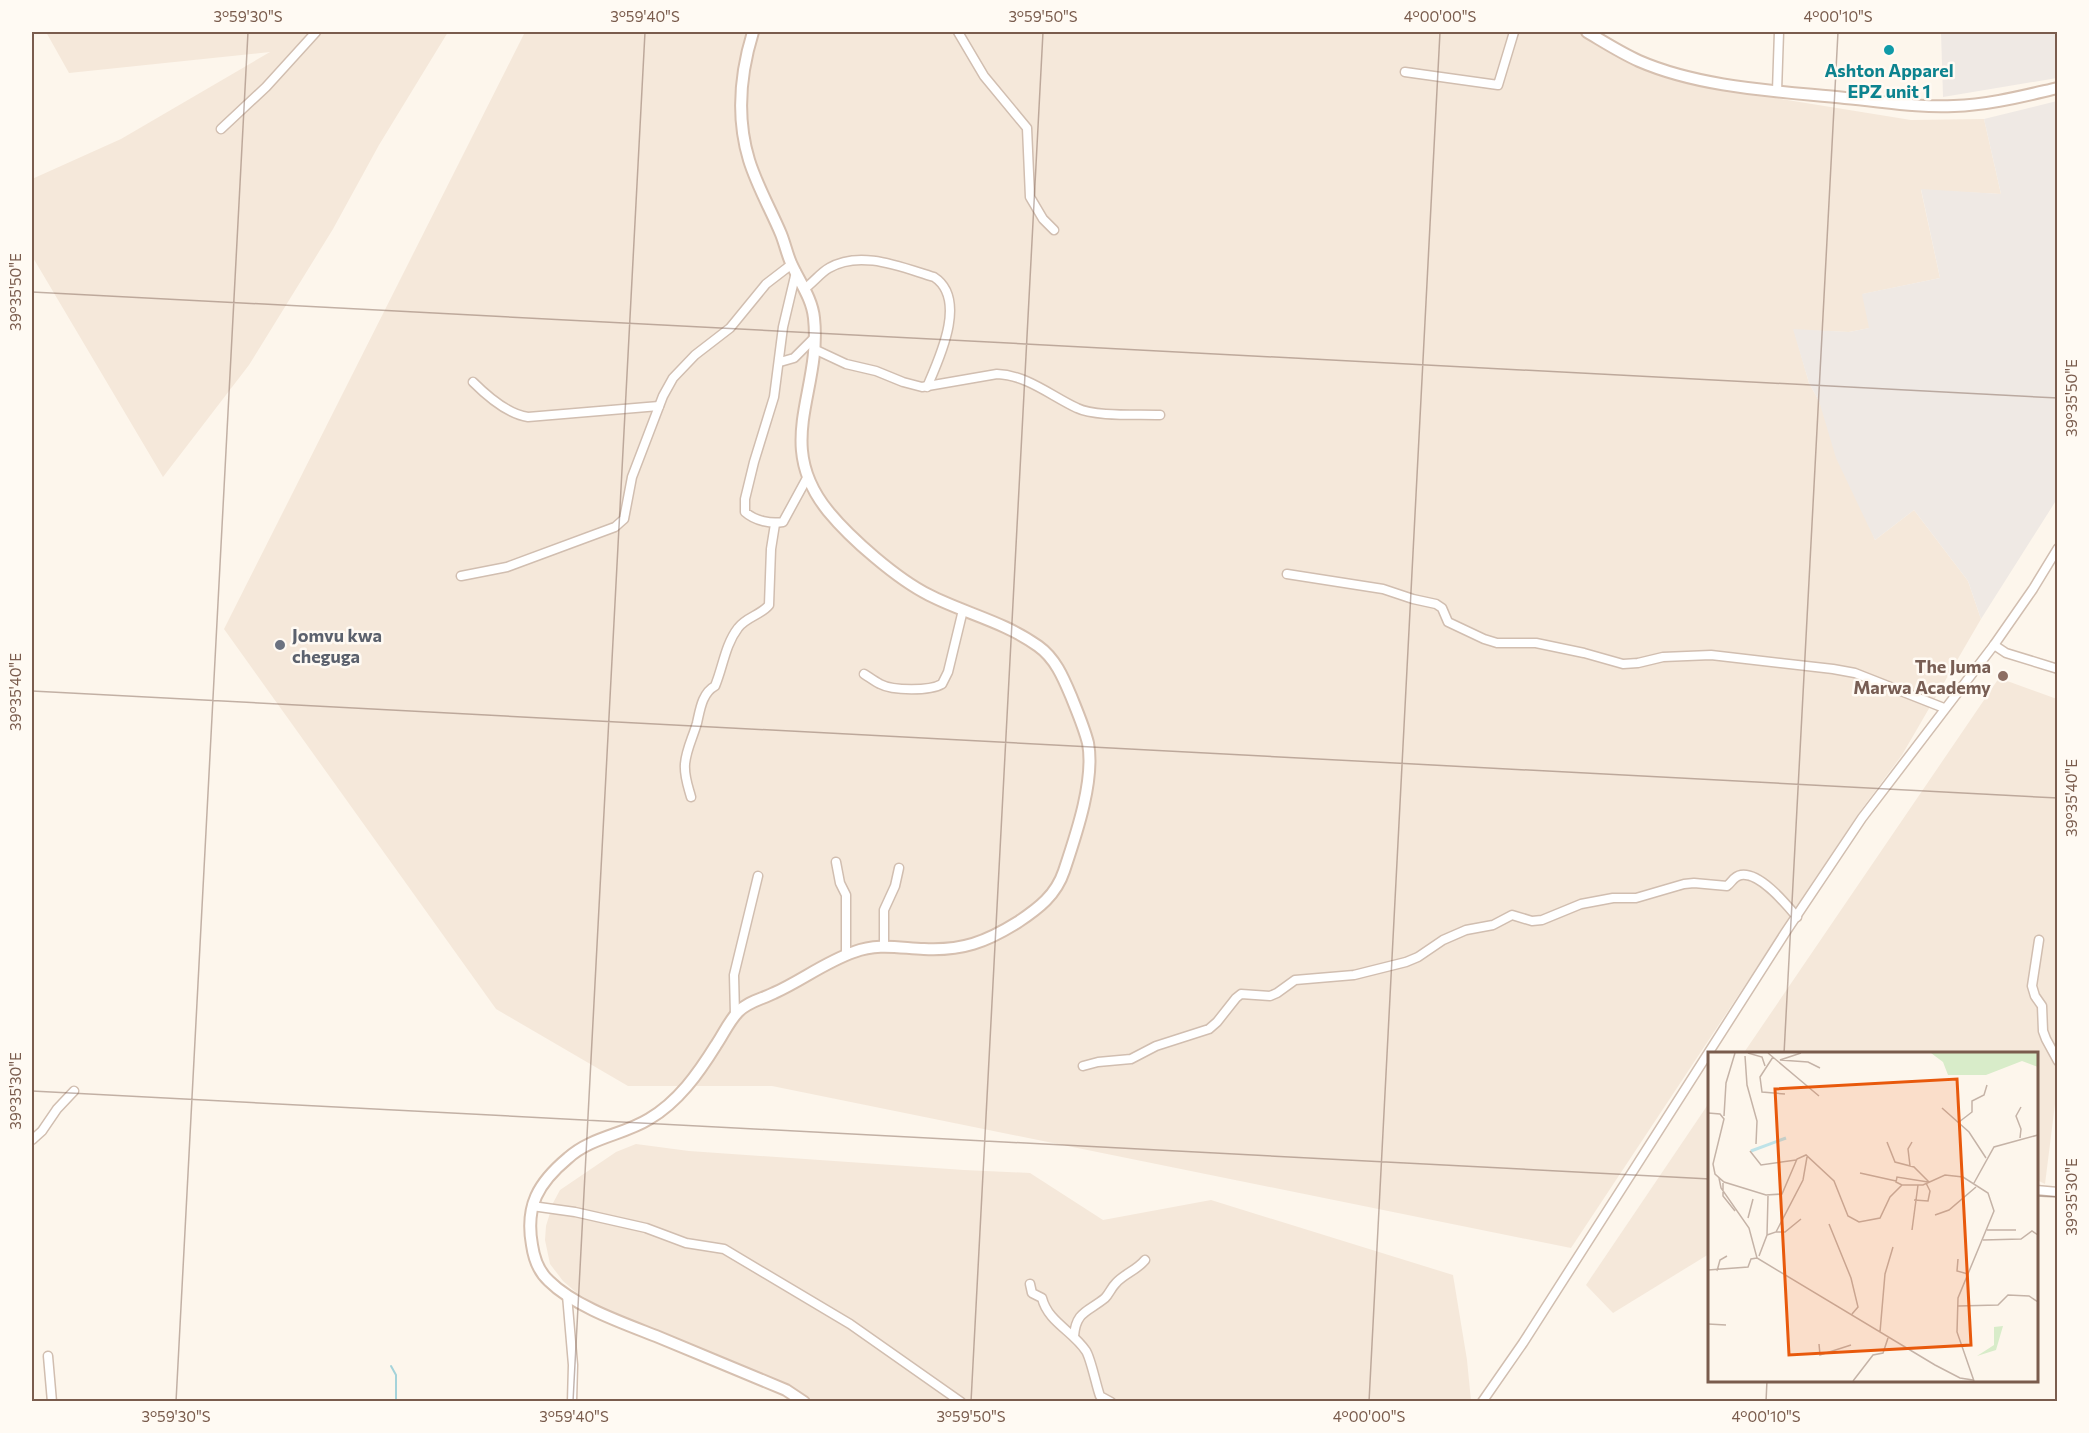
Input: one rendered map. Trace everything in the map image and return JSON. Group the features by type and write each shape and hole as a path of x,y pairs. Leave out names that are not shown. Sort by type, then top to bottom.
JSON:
{"main road":[{"path":"753,32 742,73 741,111 744,135 750,162 813,311 814,344 800,438 802,461 807,478 831,515 892,572 931,597 999,625 1037,645 1054,662 1066,685 1086,737 1089,759 1085,791 1060,881 1049,899 1041,906 999,934 974,944 944,949 884,945 859,949 776,993 748,1004 735,1015 696,1076 662,1111 643,1123 576,1151 542,1185 532,1206 530,1228 535,1260 547,1279 567,1295 606,1316 786,1390 804,1401"},
{"path":"1587,32 1638,60 1669,72 1711,82 1777,90 1926,106 1954,106 1991,102 2058,88"}],"street":[{"path":"221,129 266,87 316,32"},
{"path":"958,32 984,75 1028,128 1030,197 1043,219 1054,230"},
{"path":"1405,72 1498,85 1514,32"},
{"path":"1777,90 1779,32"},
{"path":"804,289 828,268 866,260 883,261 941,282 947,288 950,297 948,329 938,362 927,387"},
{"path":"794,268 783,327 774,397 754,462 744,510 749,515 775,524 785,520 807,478"},
{"path":"461,576 507,567 621,523 624,519 630,484 667,388 695,355 730,328 766,284 794,268"},
{"path":"780,362 794,358 814,344 846,364 876,371 913,386 927,387 1008,374 1044,389 1078,409 1111,414 1160,415"},
{"path":"473,382 518,416 629,410 659,406"},
{"path":"691,797 685,776 685,764 697,723 698,711 710,689 715,686 722,661 738,628 763,611 769,604 775,524"},
{"path":"1710,1052 1862,818 1994,645 2058,548"},
{"path":"1287,574 1383,589 1436,604 1442,608 1448,622 1497,643 1544,645 1623,664 1682,655 1726,656 1833,669 1855,673 1944,708"},
{"path":"864,674 880,685 891,687 934,688 942,684 948,672 963,610"},
{"path":"1994,645 2006,653 2058,669"},
{"path":"836,862 840,883 846,895 846,955"},
{"path":"884,945 884,910 895,886 899,868"},
{"path":"1083,1066 1131,1059 1156,1046 1209,1029 1241,994 1270,996 1295,980 1354,975 1406,962 1418,957 1443,940 1466,930 1493,925 1512,915 1532,921 1542,920 1581,904 1613,898 1636,898 1684,884 1726,886 1736,877 1744,874 1773,890 1797,917"},
{"path":"735,1015 734,975 758,876"},
{"path":"2039,940 2032,986 2042,1006 2043,1031 2058,1061"},
{"path":"1482,1401 1523,1343 1708,1055"},
{"path":"32,1140 74,1091"},
{"path":"2038,1190 2058,1192"},
{"path":"532,1206 575,1212 646,1228 686,1243 724,1249 850,1324 961,1401"},
{"path":"1074,1336 1075,1322 1090,1307 1106,1297 1116,1282 1139,1267 1145,1260"},
{"path":"1030,1284 1032,1293 1042,1298 1044,1309 1074,1336 1088,1353 1100,1396 1111,1401"},
{"path":"567,1295 573,1365 572,1401"},
{"path":"48,1356 52,1401"}],"shaded area":[{"path":"46,32 448,32 379,145 333,229 249,365 163,477 32,256 32,179 121,139 270,52 69,73"},
{"path":"525,32 1580,32 1645,67 1694,85 1911,120 1984,119 2001,194 1921,190 1940,278 1863,294 1870,328 1849,332 1794,330 1809,383 1819,401 1875,540 1914,510 1968,581 1981,619 1902,755 1861,810 1571,1248 772,1086 628,1086 496,1009 224,629"},
{"path":"1941,32 2057,32 2057,78 1943,97"},
{"path":"2057,101 2057,499 1981,619 1968,581 1914,510 1875,540 1836,458 1819,401 1809,383 1793,329 1849,332 1869,328 1862,294 1940,278 1921,189 2001,194 1984,119"},
{"path":"1999,678 2057,699 2058,1080 2045,1184 2038,1180 2038,1052 1744,1052"},
{"path":"1708,1104 1708,1255 1613,1313 1586,1285"},
{"path":"636,1144 689,1151 1030,1173 1103,1220 1211,1200 1453,1275 1467,1360 1471,1401 809,1401 703,1350 604,1309 577,1293 563,1281 550,1264 545,1240 546,1226 553,1203 560,1190 616,1152"}],"waterway":[{"path":"391,1366 396,1375 396,1402"}],"place":[{"name":"Ashton Apparel EPZ unit 1","path":"1889,50"},
{"name":"Jomvu kwa cheguga","path":"280,645"},
{"name":"The Juma Marwa Academy","path":"2003,676"}]}
